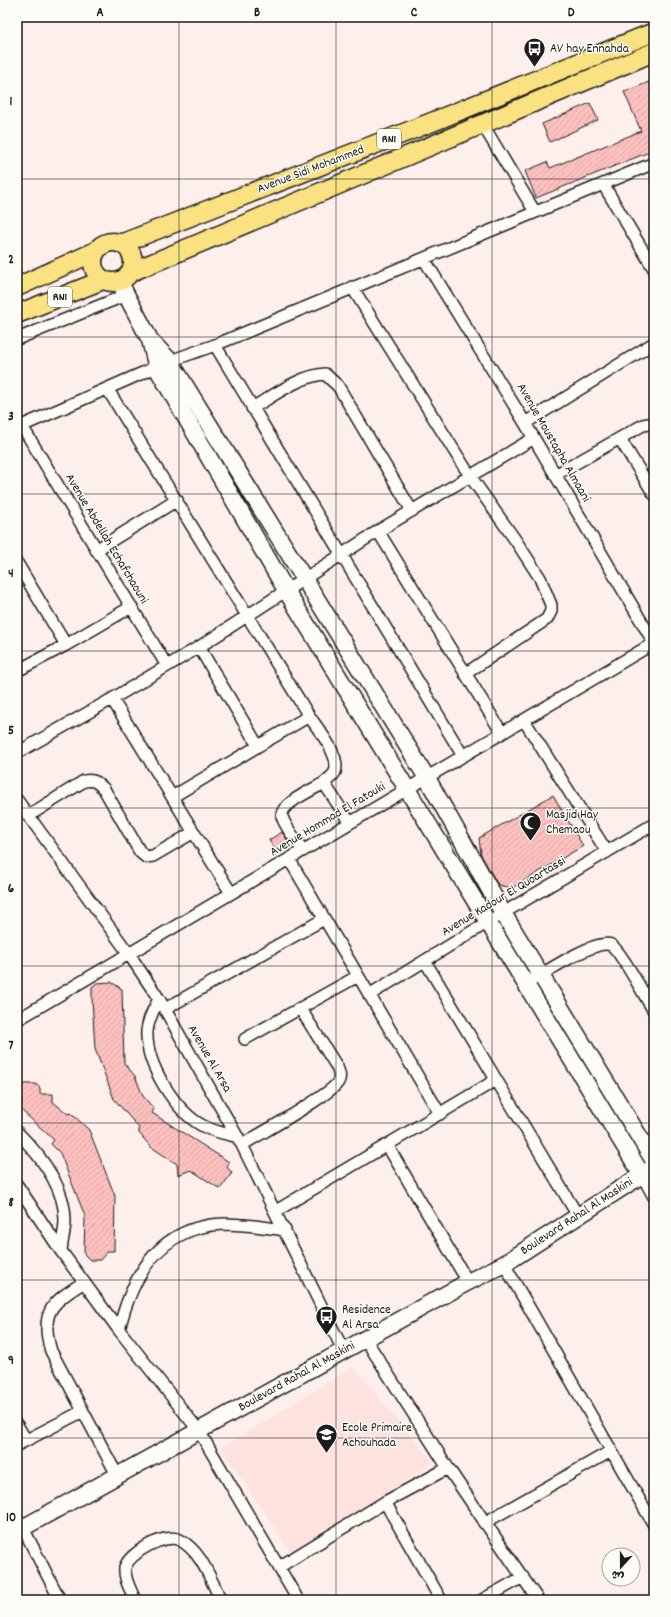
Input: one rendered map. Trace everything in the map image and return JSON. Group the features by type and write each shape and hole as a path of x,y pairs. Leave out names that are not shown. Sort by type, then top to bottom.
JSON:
{"main road":[{"name":"Avenue Sidi Mohammed","path":"123,243 432,122 654,32"},
{"name":"Avenue Sidi Mohammed","path":"17,314 120,282 654,52"},
{"name":"RN1","path":"17,287 94,252 102,244 112,241 123,243"},
{"path":"94,252 92,263 95,273 120,282 134,261 130,251 123,243"}],"street":[{"path":"483,125 535,212"},
{"path":"19,427 108,390 163,365 215,345 654,163"},
{"path":"604,184 654,269"},
{"name":"Avenue Moustapha Almaani","path":"424,259 525,422 654,643"},
{"path":"17,338 120,282 163,365 287,592 526,984 648,1171 654,1197"},
{"path":"352,287 470,476 540,578 551,605 551,611 541,624 465,674"},
{"path":"525,422 654,343"},
{"path":"215,345 463,756"},
{"path":"163,365 306,579 427,778 503,914 542,975 654,1161"},
{"path":"252,408 301,380 314,375 325,374 338,386 412,511"},
{"path":"108,390 309,716 331,749 337,764 334,773 324,783 287,805 283,811 283,819 303,851"},
{"path":"555,475 643,425 654,422"},
{"name":"Avenue Abdellah Echafchaouni","path":"19,427 167,666"},
{"path":"17,753 199,647 287,592 378,531 534,438"},
{"path":"620,439 654,494"},
{"path":"96,550 177,500"},
{"path":"378,531 502,733"},
{"path":"17,563 66,645"},
{"path":"17,671 66,645 131,607"},
{"name":"Avenue Hommad El Fatouki","path":"17,1020 654,643"},
{"path":"199,647 258,746"},
{"path":"112,699 231,894"},
{"path":"172,797 309,716"},
{"path":"524,720 607,852"},
{"path":"28,816 84,781 92,780 97,782 104,790 140,852 146,857 153,856 194,832"},
{"path":"324,783 350,823"},
{"name":"Avenue Al Arsa","path":"17,800 129,954 165,1009 240,1141 276,1211 344,1352"},
{"name":"Avenue Kadour El Quoartassi","path":"369,995 488,922 654,824"},
{"path":"289,859 440,1114"},
{"path":"165,1009 324,919"},
{"path":"526,984 589,948 607,944 612,946 620,955 654,1011"},
{"path":"425,961 578,1216"},
{"path":"245,1039 358,976"},
{"path":"159,999 149,1022 148,1043 154,1064 168,1090 179,1106 197,1122 213,1131 240,1141 326,1093 339,1081 340,1075 337,1067 300,1008"},
{"path":"276,1211 496,1080"},
{"path":"17,1132 38,1155 60,1194 65,1219 61,1251"},
{"path":"387,1145 468,1282"},
{"name":"Boulevard Rahal Al Maskini","path":"20,1530 117,1475 366,1340 468,1282 504,1264 648,1171"},
{"path":"17,1185 61,1251 119,1330 199,1430 298,1600"},
{"path":"119,1330 132,1289 140,1273 152,1256 168,1242 200,1228 223,1224 284,1230"},
{"path":"504,1264 654,1525"},
{"path":"84,1282 60,1298 53,1305 46,1324 51,1351 117,1475"},
{"path":"366,1340 484,1523 538,1600"},
{"path":"17,1425 22,1442 84,1411"},
{"path":"484,1523 611,1451"},
{"path":"279,1567 385,1502 448,1468"},
{"path":"385,1502 441,1600"},
{"path":"20,1530 60,1600"},
{"path":"135,1600 125,1574 127,1563 136,1553 160,1540 172,1538 179,1539 199,1556 221,1600"},
{"path":"482,1600 523,1577"}],"shaded area":[{"name":"Ecole Primaire Achouhada","path":"353,1367 434,1463 291,1552 221,1448"}],"building":[{"path":"654,80 654,150 536,198 525,171 547,162 550,168 641,131 624,92"},
{"path":"590,103 598,120 550,142 542,124"},
{"name":"Masjid Hay Chemaou","path":"553,795 583,846 512,888 498,885 481,855 479,838"},
{"path":"282,832 290,844 276,852 269,840"},
{"path":"111,982 122,989 124,1063 135,1076 143,1096 154,1109 152,1113 229,1162 227,1167 232,1173 220,1189 191,1170 178,1175 177,1164 151,1147 139,1133 139,1128 114,1099 95,1049 92,999 92,987 97,983"},
{"path":"22,1084 36,1084 40,1088 40,1094 53,1094 53,1102 68,1114 71,1113 89,1130 115,1196 114,1251 108,1251 100,1260 90,1260 84,1254 85,1216 60,1153 51,1144 54,1140 21,1110"}],"place":[{"name":"AV hay Ennahda","path":"535,68"},
{"name":"Masjid Hay Chemaou","path":"530,842"},
{"name":"Residence Al Arsa","path":"326,1336"},
{"name":"Ecole Primaire Achouhada","path":"327,1454"}]}
